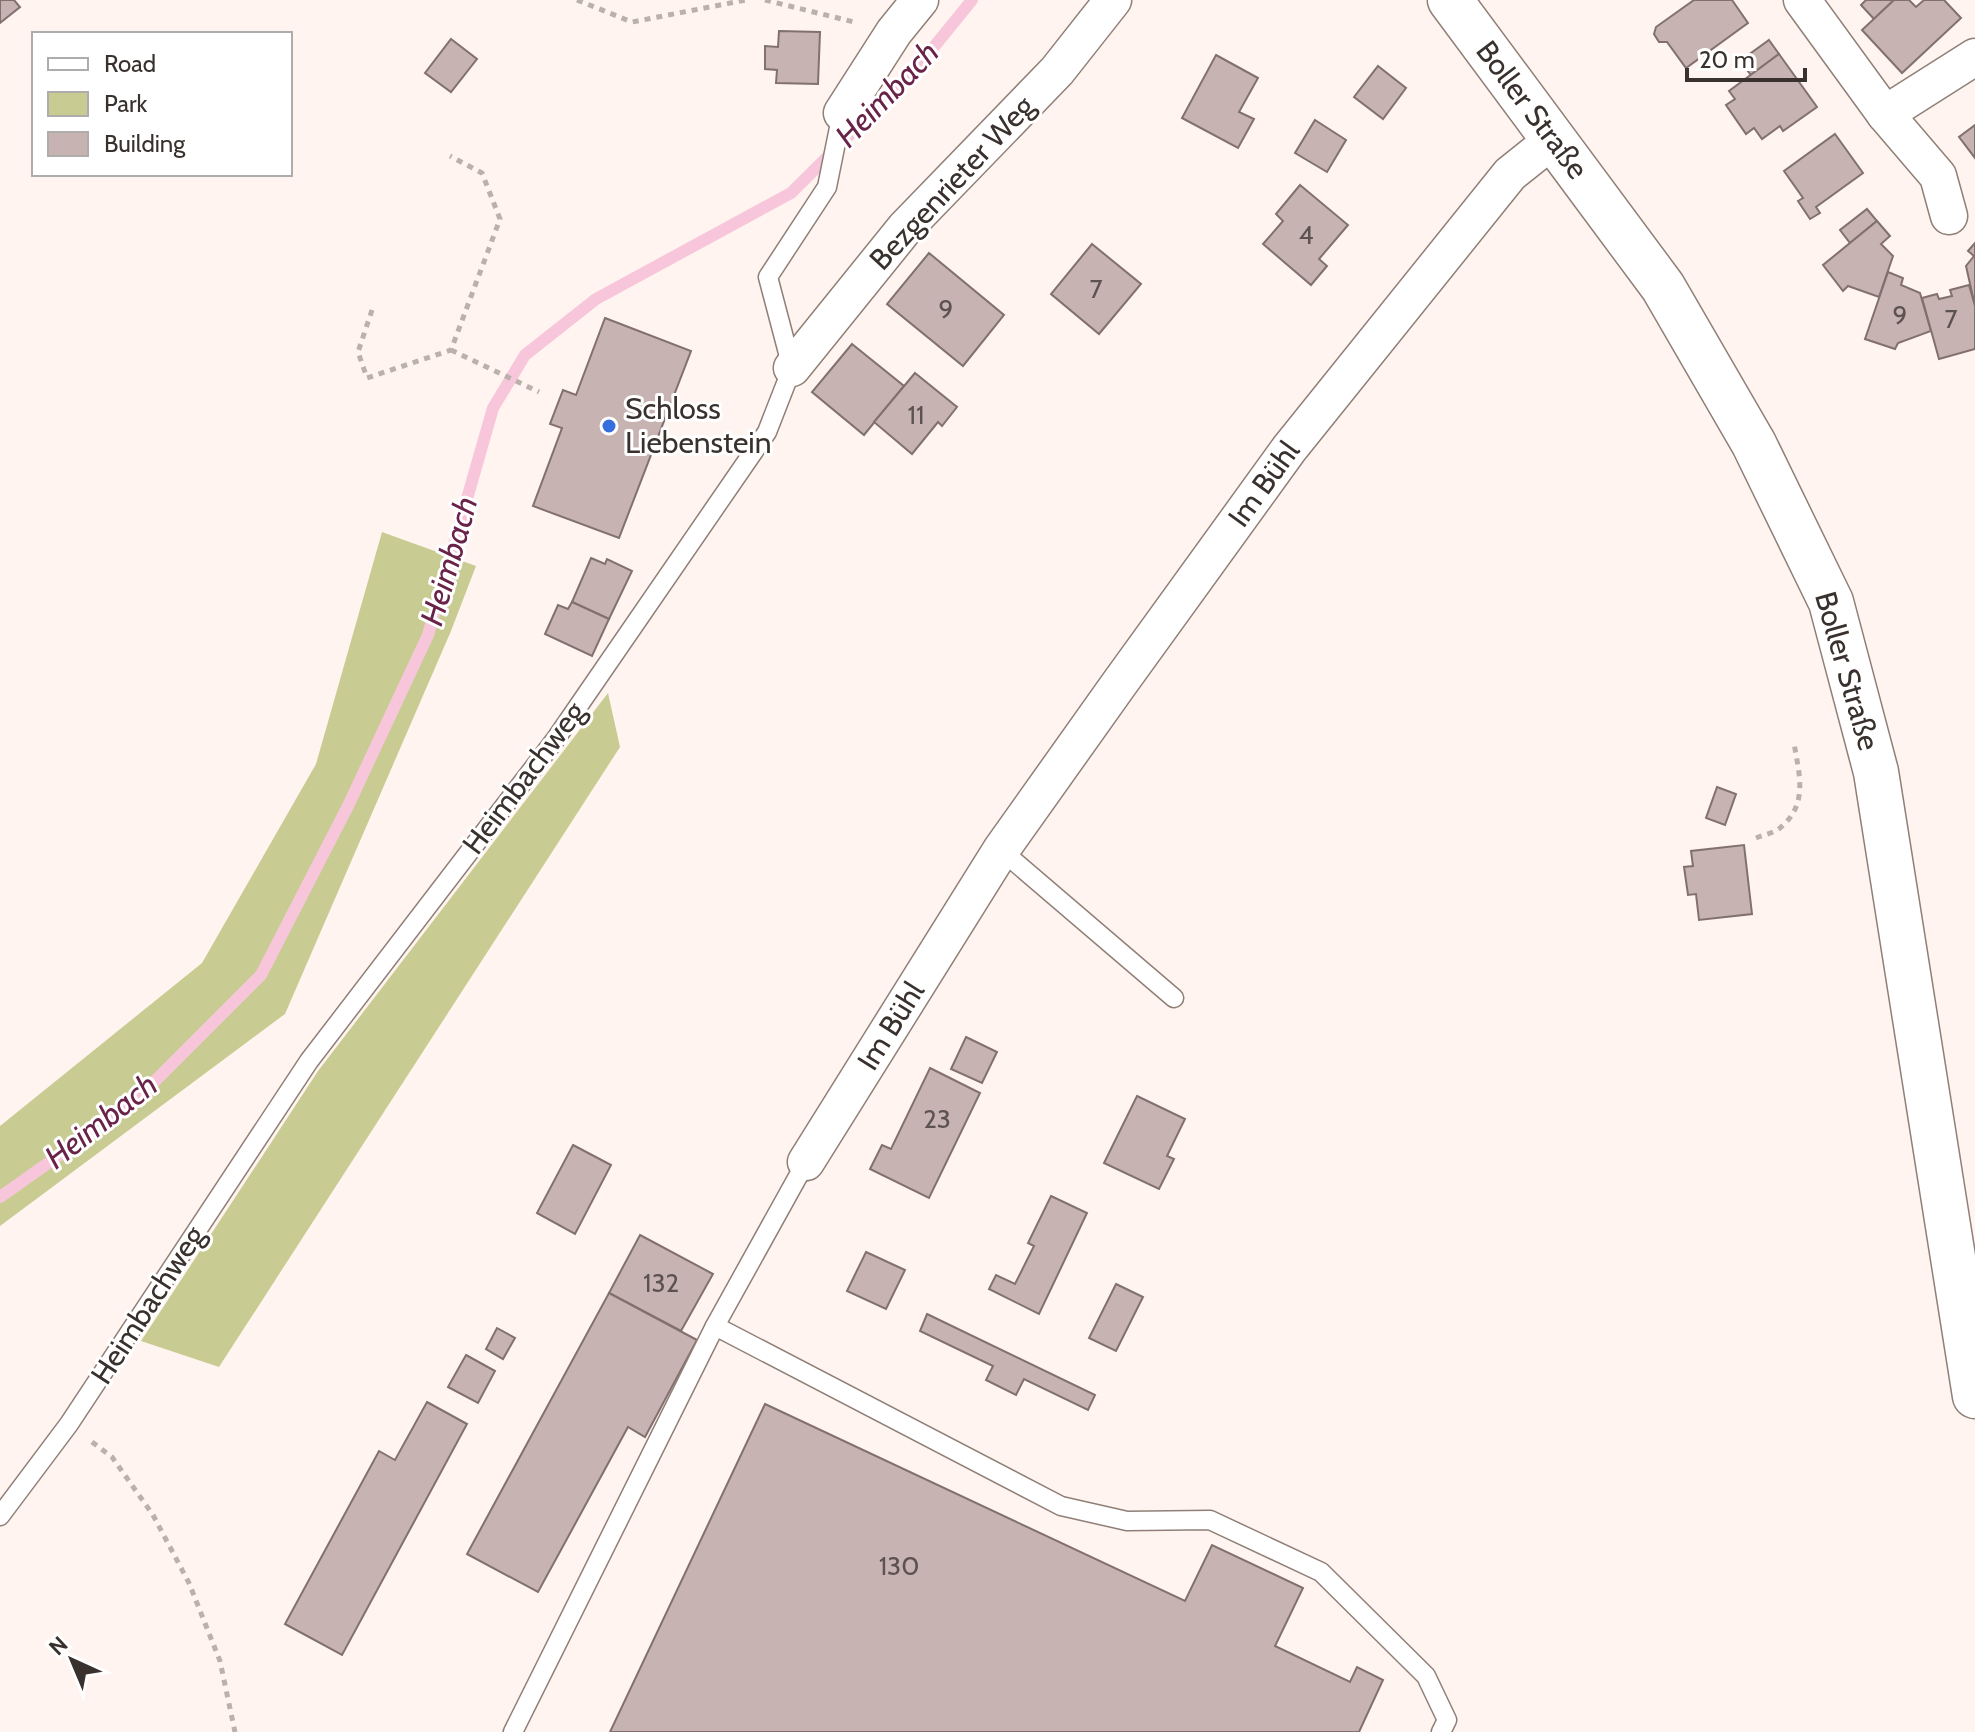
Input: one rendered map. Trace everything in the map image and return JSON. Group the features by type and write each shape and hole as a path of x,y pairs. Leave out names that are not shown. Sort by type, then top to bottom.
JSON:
{"main road":[{"name":"Boller Straße","path":"1450,0 1663,287 1754,444 1831,602 1876,772 1975,1396"}],"street":[{"path":"842,113 894,32 920,0"},
{"name":"Bezgenrieter Weg","path":"792,368 905,228 1057,71 1113,0"},
{"path":"1802,0 1885,114 1938,176 1949,216"},
{"path":"1885,114 1975,57"},
{"name":"Im Bühl","path":"806,1162 1001,850 1289,449 1510,174 1554,139"}],"lane":[{"path":"792,368 768,277 827,187 842,113"},
{"name":"Heimbachweg","path":"0,1516 69,1424 309,1061 555,740 649,606 767,432 792,368"},
{"path":"1001,850 1174,998"},
{"path":"513,1732 715,1326 806,1162"},
{"path":"715,1326 1061,1506 1127,1521 1210,1520 1321,1572 1426,1676 1447,1720 1441,1732"}],"path":[{"path":"577,0 632,22 746,0"},
{"path":"765,0 894,32"},
{"path":"450,156 482,173 500,219 451,350"},
{"path":"372,310 358,352 367,378 451,350 539,392"},
{"path":"1756,838 1779,829 1796,808 1801,786 1794,743"},
{"path":"69,1424 112,1457 153,1515 189,1583 220,1661 235,1732"}],"green space":[{"path":"382,532 476,566 451,631 285,1014 0,1226 0,1126 202,963 316,764"},
{"path":"608,693 620,747 219,1367 141,1341 318,1071"}],"building":[{"path":"0,0 14,0 20,7 0,23"},
{"path":"1694,0 1732,0 1748,23 1686,68 1667,42 1659,42 1654,34 1656,27"},
{"path":"1866,0 1894,0 1874,19 1861,5"},
{"path":"1894,0 1909,0 1916,7 1924,0 1944,0 1961,18 1902,73 1862,30"},
{"path":"779,31 820,32 818,84 776,83 777,70 765,69 765,46 778,47"},
{"path":"451,39 477,59 451,92 425,73"},
{"path":"1769,40 1779,54 1751,75 1740,61"},
{"path":"1779,54 1817,107 1783,131 1780,126 1762,139 1754,128 1746,134 1726,105 1735,99 1729,91"},
{"path":"1216,55 1258,78 1239,112 1254,119 1238,148 1182,118"},
{"path":"1378,66 1406,88 1383,119 1354,97"},
{"path":"1315,120 1346,140 1327,172 1295,153"},
{"path":"1975,125 1975,158 1959,137"},
{"path":"1835,134 1863,173 1816,207 1820,213 1810,219 1798,201 1803,198 1784,171"},
{"path":"1300,185 1348,225 1319,259 1327,266 1311,285 1263,244 1283,221 1276,214"},
{"path":"1867,209 1877,221 1850,243 1840,230"},
{"path":"1877,221 1890,236 1881,244 1893,256 1879,297 1848,286 1843,291 1823,265"},
{"path":"1975,243 1975,306 1966,266 1974,256 1968,251"},
{"path":"1092,244 1141,284 1099,334 1051,294"},
{"path":"929,253 1004,315 963,366 887,304"},
{"path":"1888,272 1903,278 1901,285 1920,293 1931,331 1898,343 1895,349 1865,339"},
{"path":"1969,285 1975,306 1975,349 1939,359 1922,298 1937,294 1939,299 1952,296 1950,290"},
{"name":"Schloss Liebenstein","path":"605,318 691,351 619,538 533,506 562,428 550,424 563,390 576,395"},
{"path":"852,344 904,386 864,435 812,392"},
{"path":"915,373 957,407 942,426 938,422 912,454 874,422"},
{"path":"591,558 605,564 607,559 632,571 609,619 572,602"},
{"path":"572,602 609,619 592,656 545,634 558,605 568,609"},
{"path":"1717,787 1736,794 1725,825 1706,818"},
{"path":"1744,845 1752,914 1699,920 1696,894 1688,895 1684,867 1693,866 1691,851"},
{"path":"966,1037 997,1052 982,1083 951,1069"},
{"path":"930,1068 980,1093 929,1198 870,1169 882,1145 891,1149"},
{"path":"1137,1096 1185,1119 1167,1156 1174,1159 1159,1189 1104,1163"},
{"path":"573,1145 611,1165 575,1234 537,1213"},
{"path":"1051,1196 1087,1213 1039,1314 989,1289 996,1275 1015,1284 1034,1246 1028,1243"},
{"path":"640,1235 713,1274 681,1331 609,1293"},
{"path":"866,1252 905,1270 886,1309 847,1291"},
{"path":"1116,1284 1143,1297 1116,1351 1089,1338"},
{"path":"609,1293 697,1340 645,1437 628,1427 538,1592 467,1554"},
{"path":"927,1314 1095,1395 1088,1410 1024,1379 1016,1395 986,1380 993,1366 920,1331"},
{"path":"497,1328 515,1338 503,1359 486,1349"},
{"path":"466,1355 495,1371 478,1403 448,1387"},
{"path":"427,1402 467,1424 342,1655 285,1624 379,1451 395,1460"},
{"path":"765,1404 1185,1601 1212,1545 1303,1588 1275,1646 1350,1682 1357,1667 1383,1680 1359,1732 610,1732"}],"waterway":[{"name":"Heimbach","path":"0,1197 133,1103 261,975 348,806 428,635 493,408 525,355 596,299 791,193 916,69 972,0"}],"place":[{"name":"Schloss Liebenstein","path":"609,426"}]}
